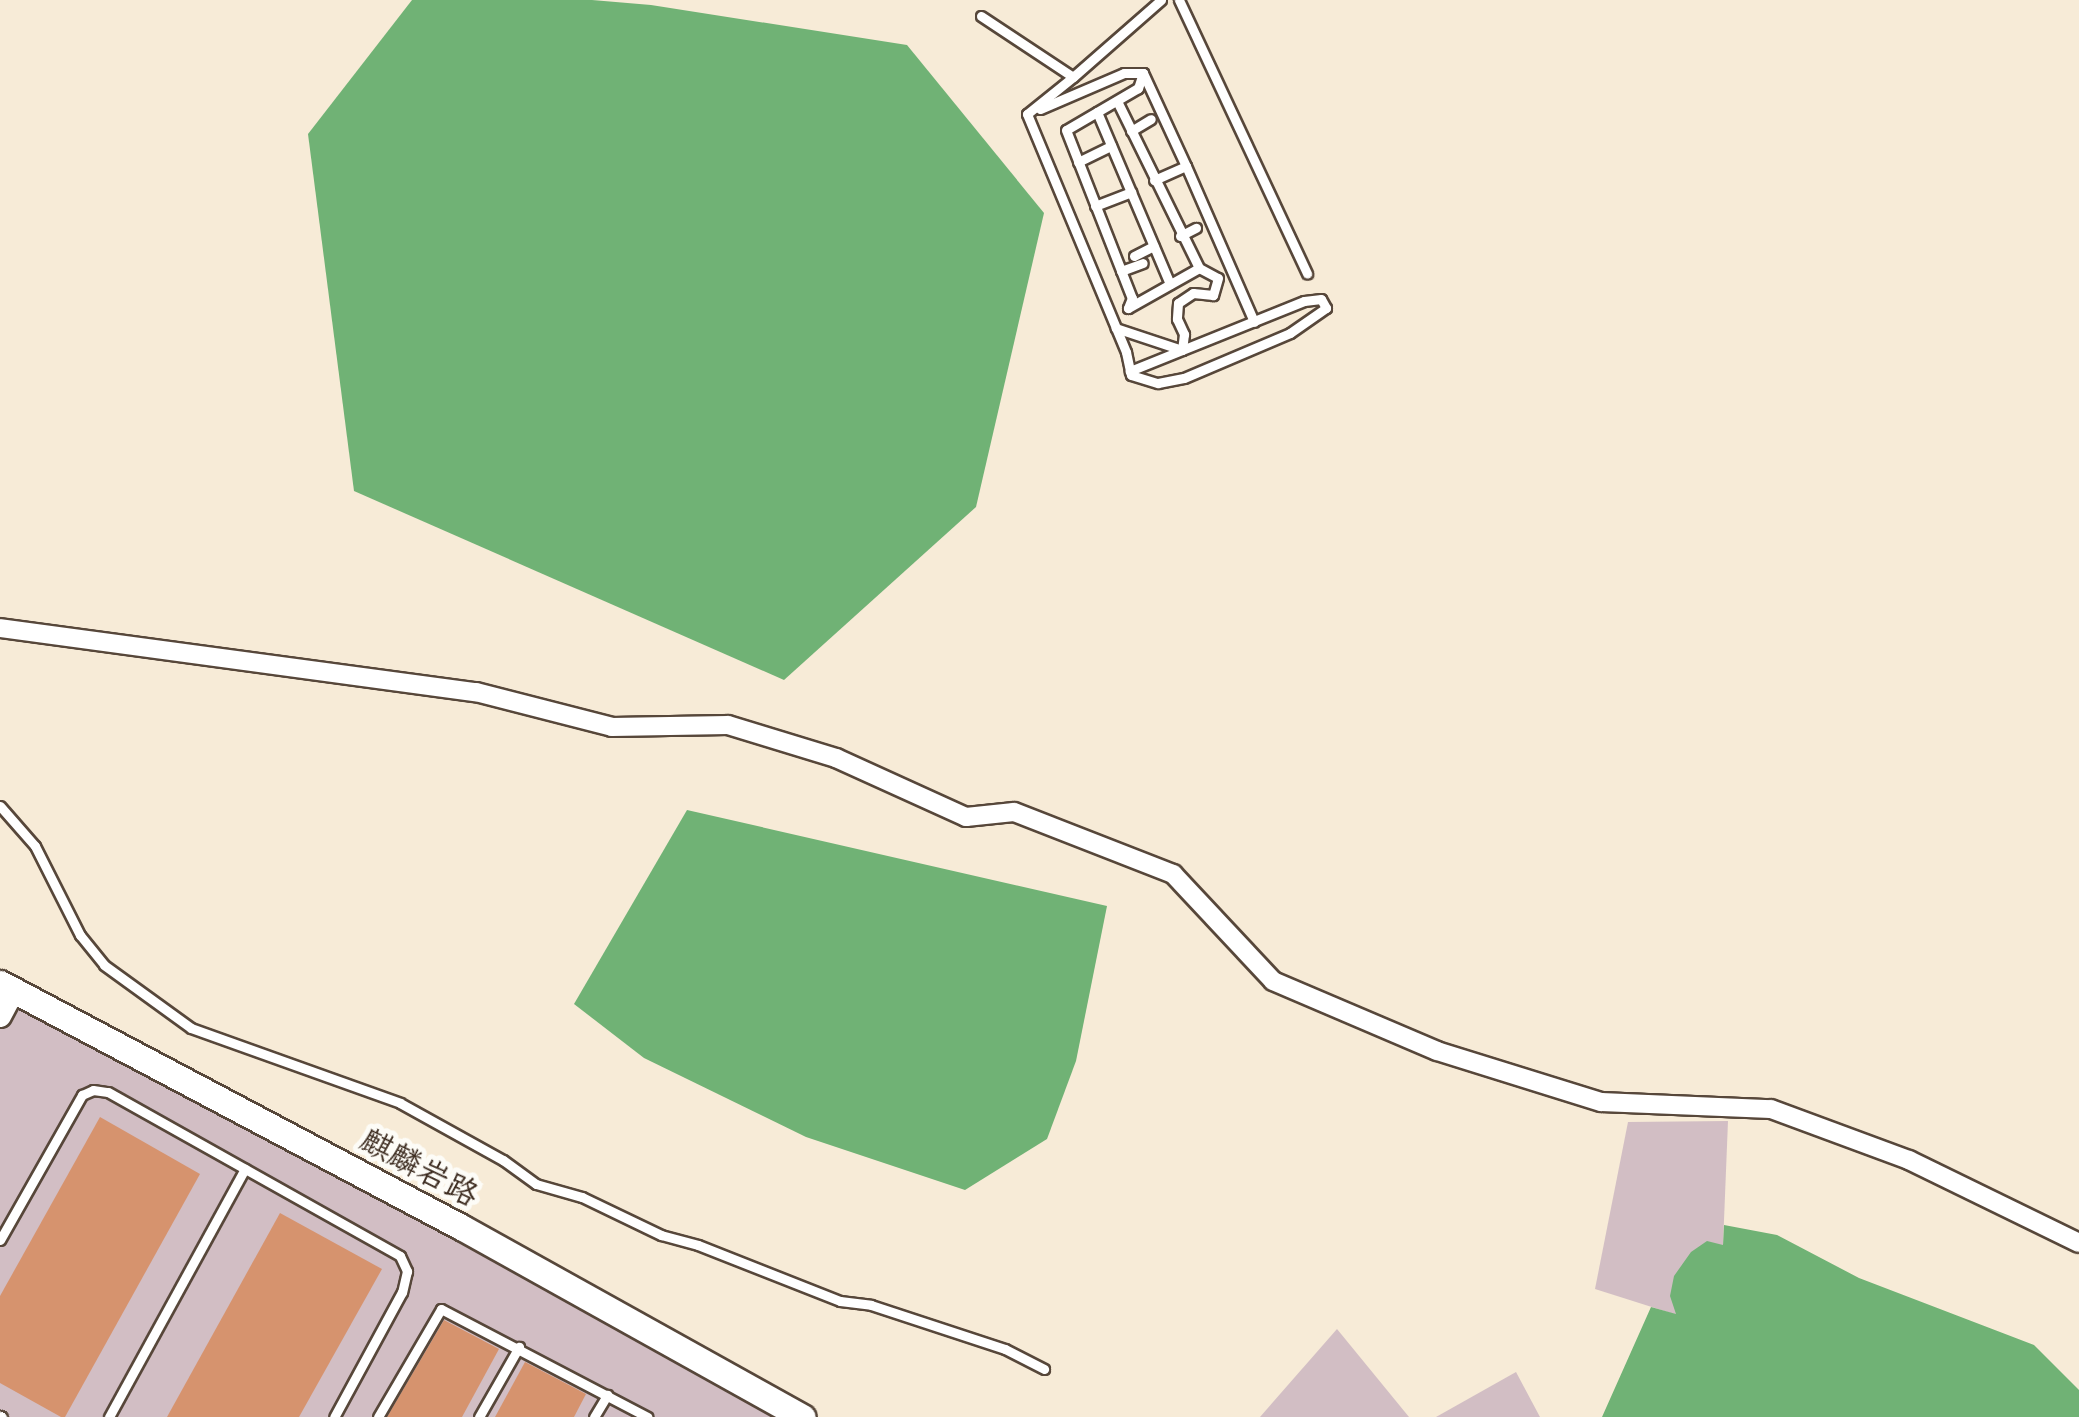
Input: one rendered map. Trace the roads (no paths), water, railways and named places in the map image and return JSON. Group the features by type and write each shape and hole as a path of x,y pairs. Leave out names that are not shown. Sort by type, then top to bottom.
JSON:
{"main road":[{"name":"麒麟岩路","path":"7,986 460,1227 803,1417"}],"street":[{"path":"0,628 476,692 612,728 728,725 836,758 966,817 1014,812 1173,874 1274,981 1437,1051 1601,1102 1771,1109 1909,1160 2079,1243"},
{"path":"0,1016 7,986"}],"lane":[{"path":"1027,114 1161,0"},
{"path":"1179,0 1307,273"},
{"path":"981,16 1073,76"},
{"path":"1027,114 1124,73 1143,73"},
{"path":"1143,73 1138,88 1066,130 1132,298 1128,308 1199,268"},
{"path":"1143,73 1254,322"},
{"path":"1118,100 1180,236 1199,268 1218,278 1213,296 1193,293 1178,304 1182,350"},
{"path":"1097,112 1170,284"},
{"path":"1027,114 1116,328 1131,375 1158,383 1184,378 1290,332 1326,308 1321,299 1304,302 1130,371"},
{"path":"1131,131 1151,120"},
{"path":"1078,162 1112,146"},
{"path":"1154,180 1186,166"},
{"path":"1096,206 1131,192"},
{"path":"1180,236 1196,228"},
{"path":"1134,256 1154,246"},
{"path":"1121,271 1143,263"},
{"path":"1116,328 1182,350"},
{"path":"0,806 35,846 80,935 104,966 191,1028 400,1103 503,1160 536,1184 582,1197 661,1235 698,1245 840,1302 871,1305 1006,1348 1044,1369"},
{"path":"0,1240 4,1222 82,1095 93,1090 108,1092 400,1256 407,1271 402,1292 334,1417"},
{"path":"109,1417 245,1169"},
{"path":"378,1417 442,1308 648,1417"},
{"path":"479,1417 519,1347"},
{"path":"594,1417 607,1395"}]}
